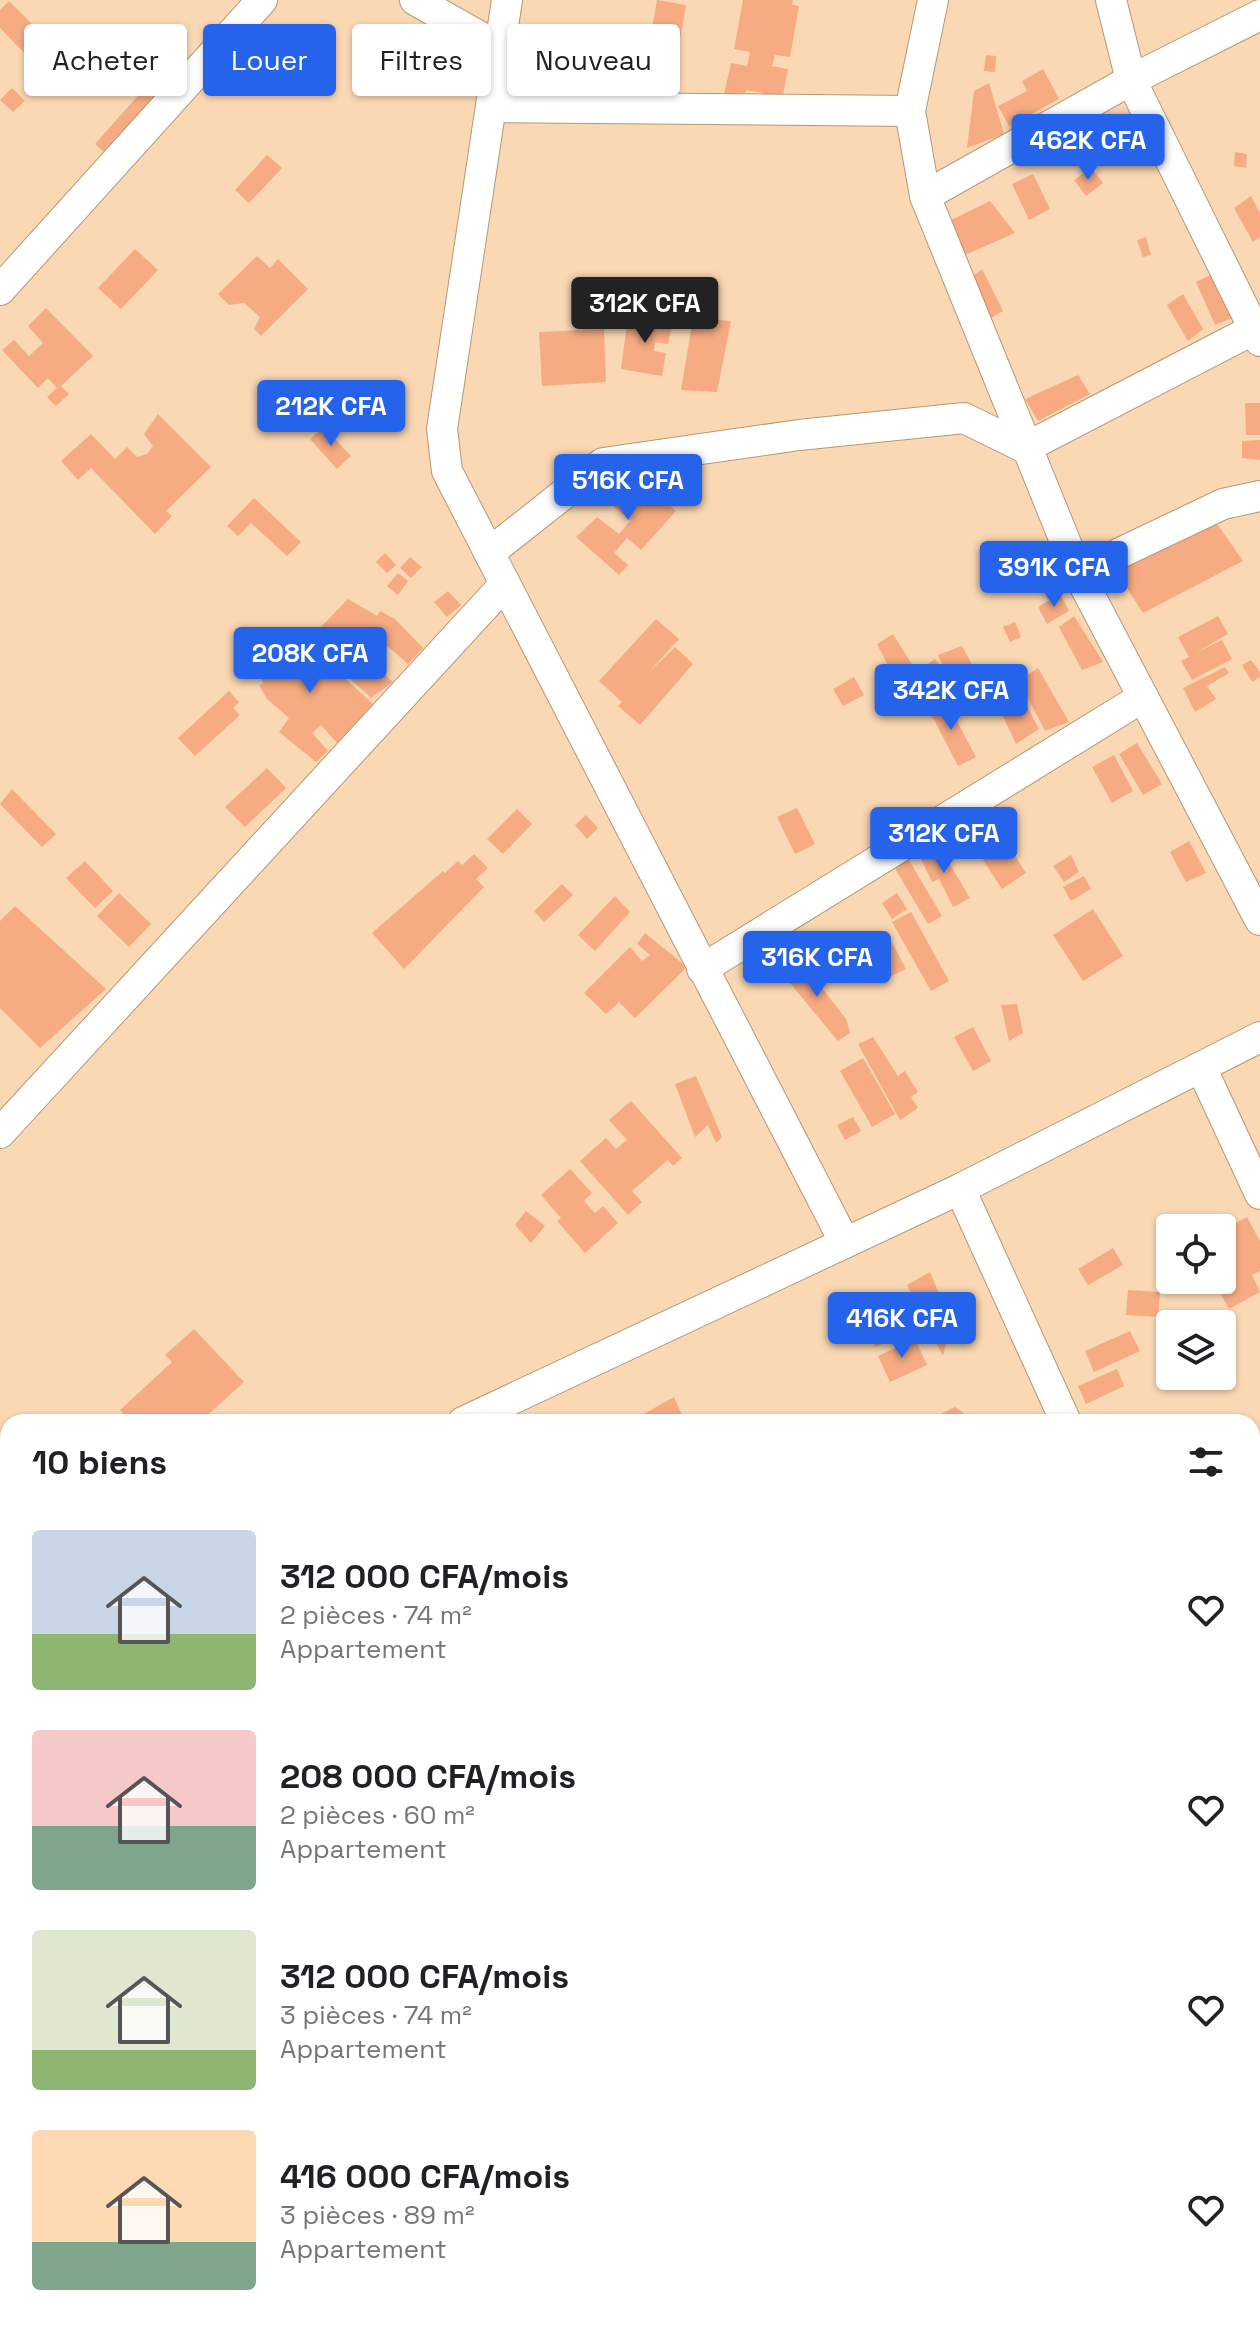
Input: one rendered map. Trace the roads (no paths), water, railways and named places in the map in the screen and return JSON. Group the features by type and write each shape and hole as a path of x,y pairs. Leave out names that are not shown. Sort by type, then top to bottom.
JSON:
{"street":[{"path":"0,290 262,0"},
{"path":"415,0 500,48"},
{"path":"507,0 442,429 447,471 845,1243"},
{"path":"933,0 910,111 925,196 1078,573 1260,920"},
{"path":"1025,448 1258,332 1131,80 1111,0"},
{"path":"925,196 1131,80 1260,15"},
{"path":"491,107 910,111"},
{"path":"489,553 603,463 799,435 964,418 1025,448"},
{"path":"1078,573 1223,504 1260,496"},
{"path":"0,1133 505,584"},
{"path":"702,969 1143,697"},
{"path":"480,1414 960,1189 1260,1037"},
{"path":"1201,1067 1260,1194"},
{"path":"960,1189 1062,1414"}]}
